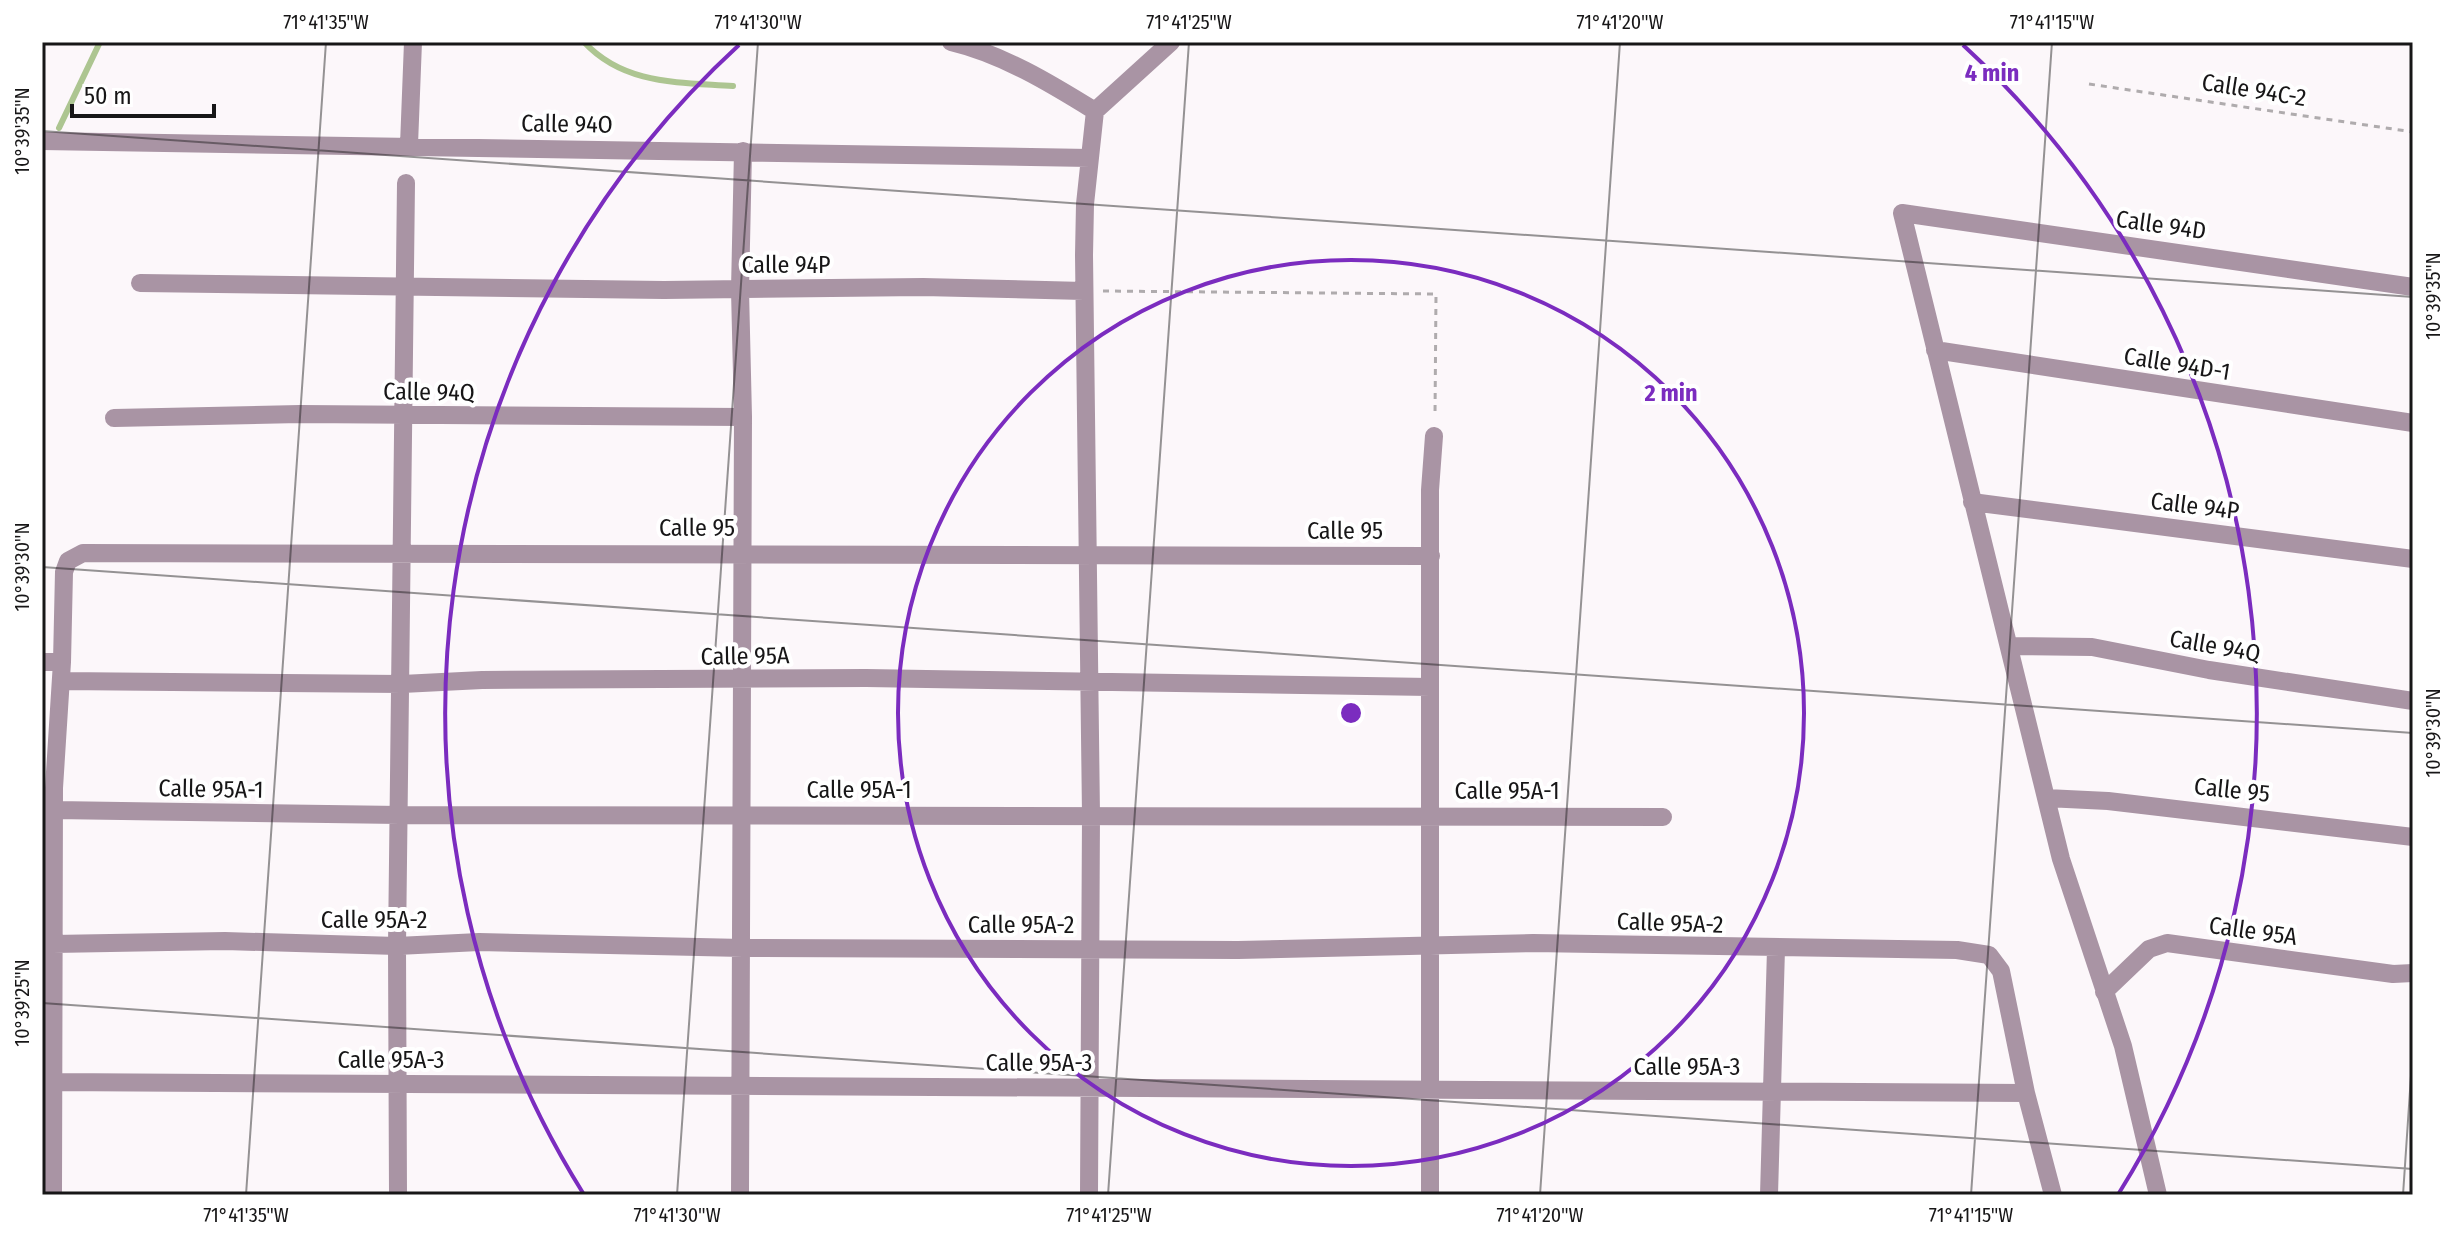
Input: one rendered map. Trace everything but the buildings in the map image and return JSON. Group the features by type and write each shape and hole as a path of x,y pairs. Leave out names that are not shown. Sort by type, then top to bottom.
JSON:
{"street":[{"path":"409,145 413,42"},
{"path":"951,42 980,45 1095,111"},
{"path":"1089,1195 1091,1087 1087,949 1091,815 1085,204 1095,111 1171,42"},
{"name":"Calle 94O","path":"42,141 1090,158"},
{"path":"740,1195 743,417 740,290 743,151"},
{"path":"398,1195 397,946 406,183"},
{"name":"Calle 94D","path":"1935,350 1902,213 2413,287"},
{"name":"Calle 94P","path":"140,283 403,288 740,290 923,287 1084,291"},
{"path":"1935,350 2061,859 2123,1046 2158,1195"},
{"name":"Calle 94D-1","path":"1935,350 2413,423"},
{"name":"Calle 94Q","path":"114,418 300,414 743,417"},
{"path":"1430,1195 1430,687 1434,436"},
{"name":"Calle 94P","path":"1972,502 2413,559"},
{"name":"Calle 95","path":"61,671 64,572 73,556 83,553 742,552 1431,556"},
{"name":"Calle 94Q","path":"2009,646 2092,647 2209,670 2413,701"},
{"name":"Calle 95A","path":"42,662 61,671 402,684 482,680 866,678 1430,687"},
{"path":"53,1195 53,944 48,916 55,810 48,788 61,671"},
{"name":"Calle 95","path":"2046,798 2123,802 2413,837"},
{"name":"Calle 95A-1","path":"55,810 400,815 1663,817"},
{"name":"Calle 95A-2","path":"53,944 225,941 397,946 479,942 743,948 1087,949 1533,943 1957,950 1989,955 2001,971 2026,1093"},
{"name":"Calle 95A","path":"2104,992 2149,949 2167,943 2393,974 2413,973"},
{"path":"1769,1195 1776,949"},
{"name":"Calle 95A-3","path":"52,1082 2026,1093"},
{"path":"2026,1093 2053,1195"}],"path":[{"name":"Calle 94C-2","path":"2089,84 2413,132"},
{"path":"1084,291 1433,293 1438,299 1434,436"}],"waterway":[{"path":"59,128 100,42"},
{"path":"584,42 600,56 634,74 672,82 733,86"}]}
